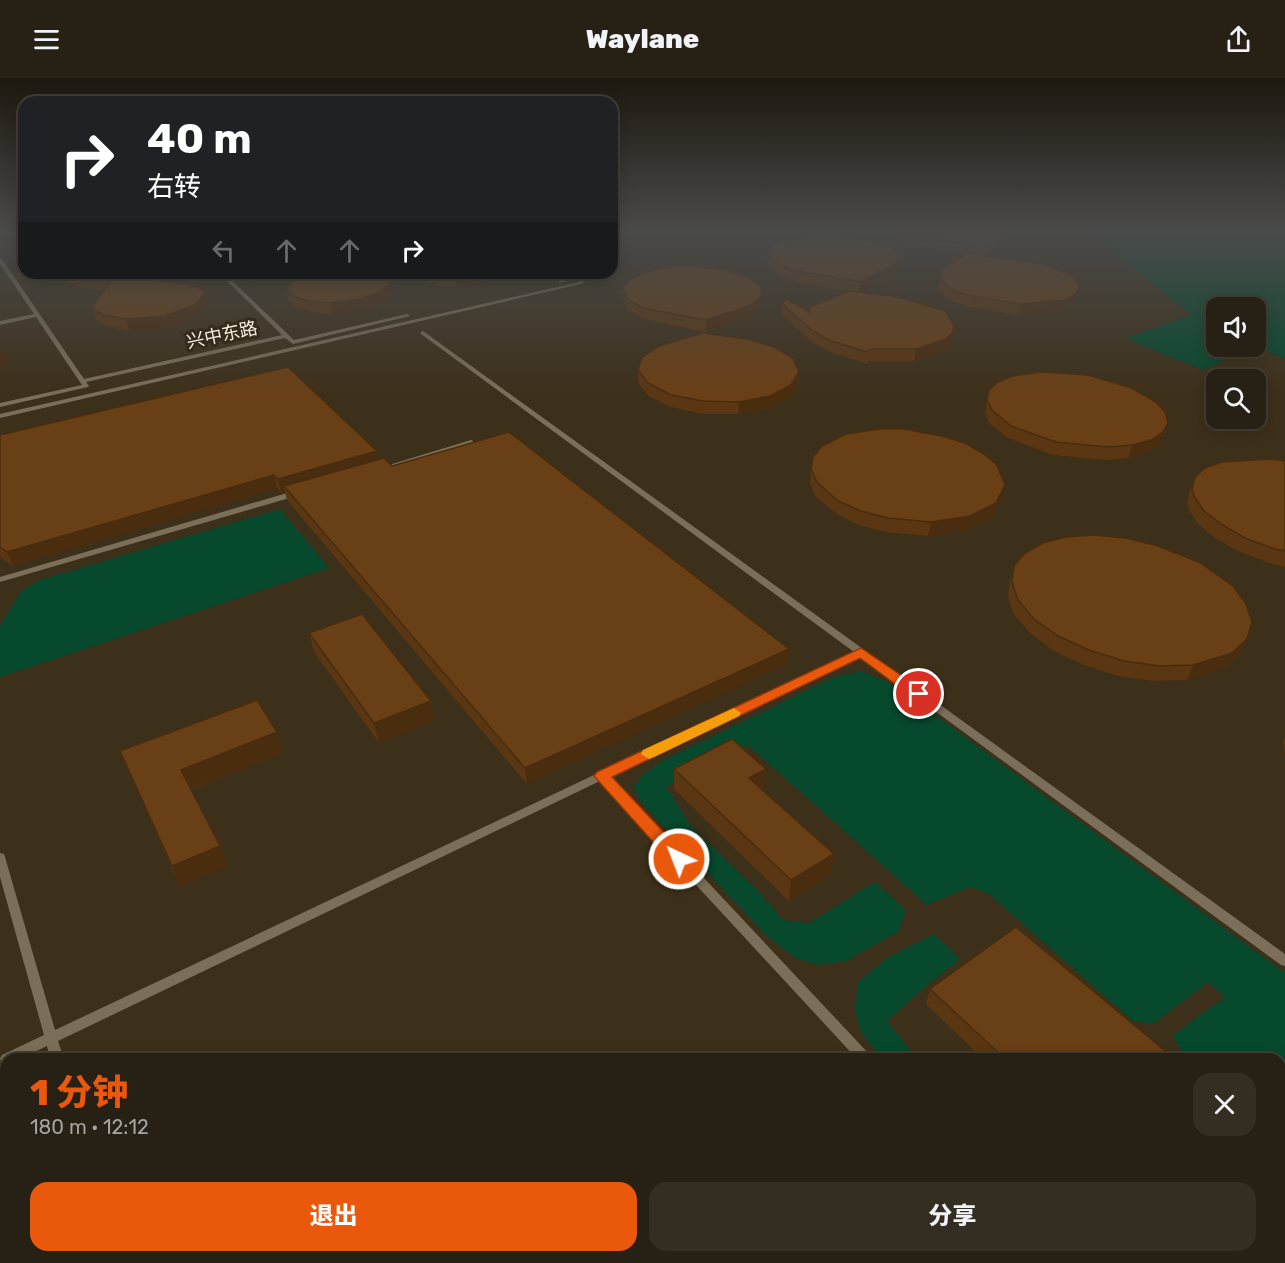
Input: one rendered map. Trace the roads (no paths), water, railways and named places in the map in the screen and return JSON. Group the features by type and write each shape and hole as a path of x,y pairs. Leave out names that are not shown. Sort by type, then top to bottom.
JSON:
{"lane":[{"path":"17,285 85,383"},
{"path":"234,285 286,336"},
{"name":"兴中东路","path":"0,405 286,336 293,342 543,285"},
{"path":"0,416 571,285"},
{"path":"0,322 38,315"},
{"path":"423,333 1285,961"},
{"path":"379,469 471,442"},
{"path":"0,580 310,489"},
{"path":"20,1053 861,652"},
{"path":"602,776 859,1053"},
{"path":"0,857 55,1053"}]}
